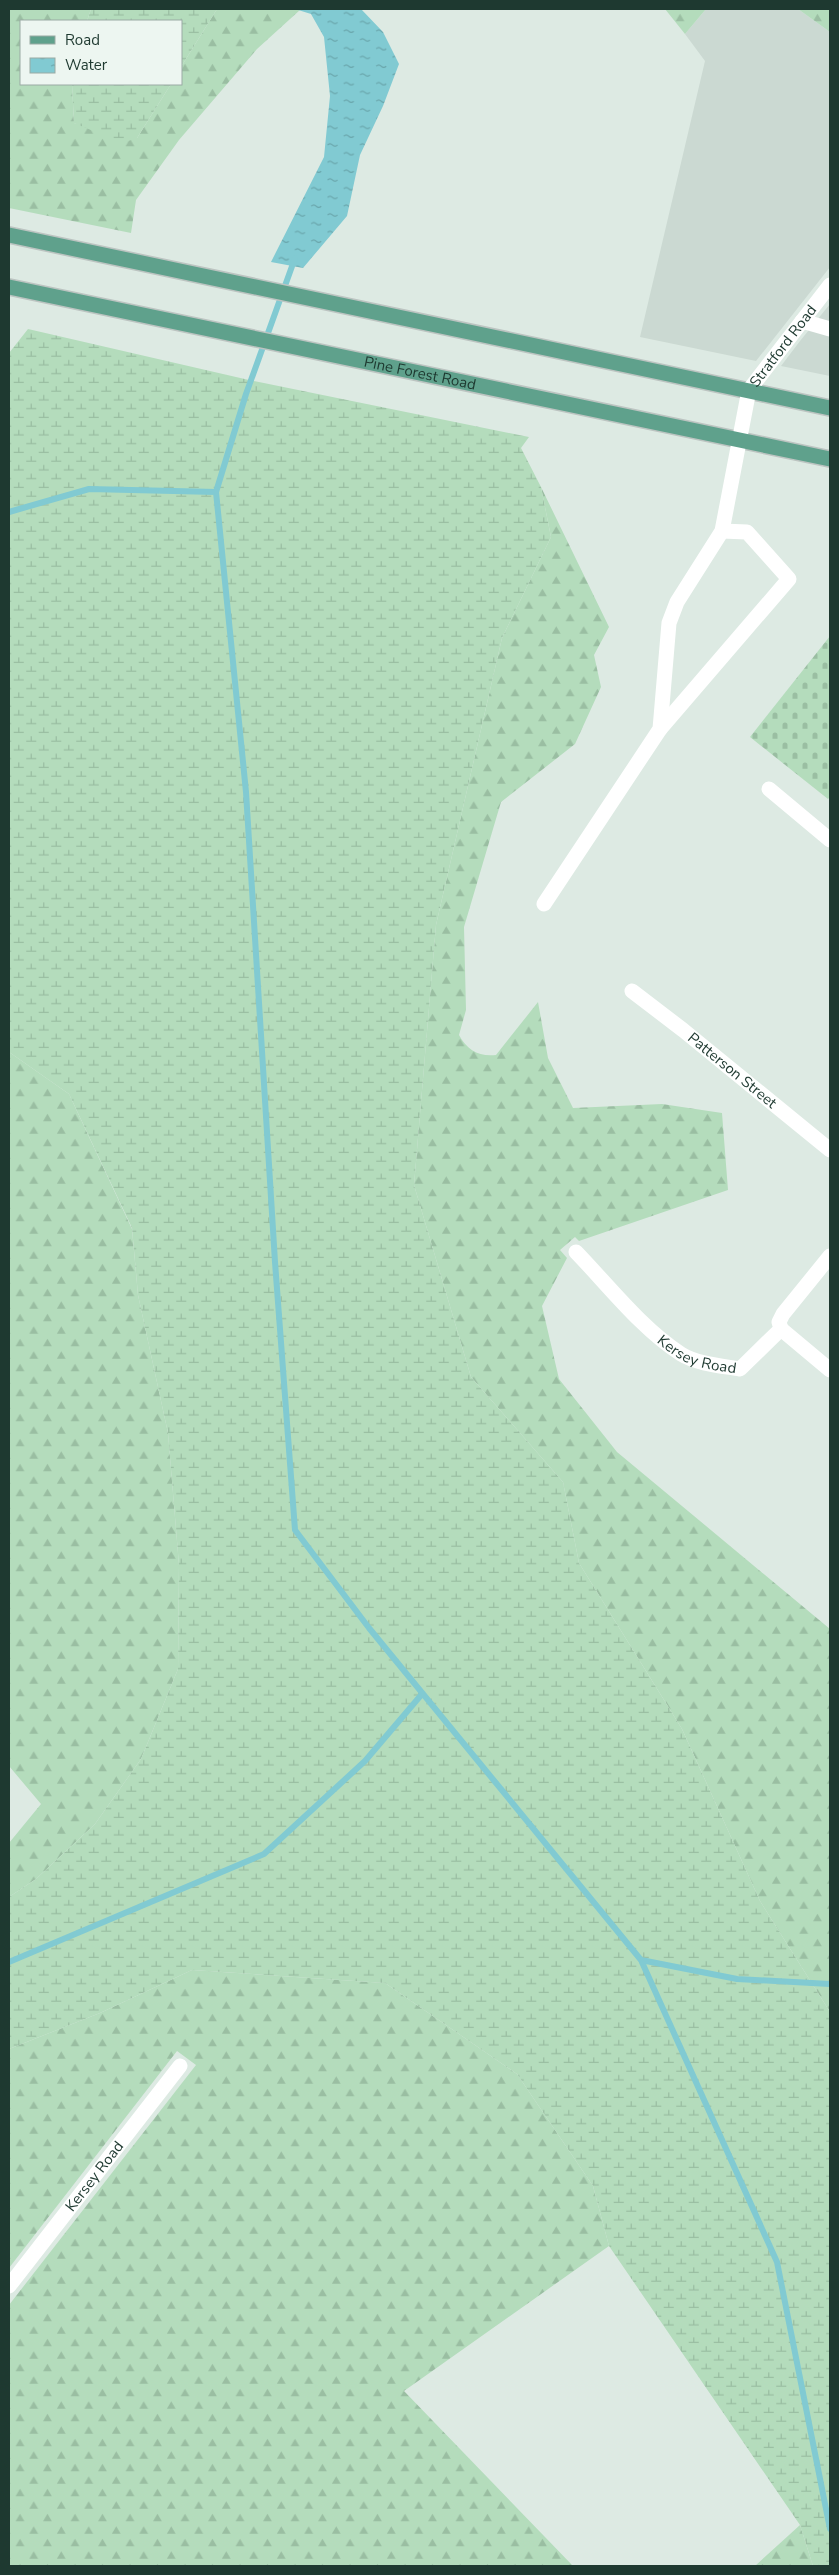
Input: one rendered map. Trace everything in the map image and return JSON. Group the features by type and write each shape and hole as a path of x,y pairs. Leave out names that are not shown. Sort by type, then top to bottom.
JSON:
{"main road":[{"path":"9,235 830,408"},
{"name":"Pine Forest Road","path":"9,286 830,459"}],"street":[{"name":"Stratford Road","path":"722,531 748,390 830,285"},
{"path":"802,321 830,329"},
{"path":"544,904 660,729 788,579 747,532 722,531 677,602 669,623 660,729"},
{"path":"769,789 830,840"},
{"name":"Patterson Street","path":"632,991 683,1030 830,1150"},
{"name":"Kersey Road","path":"576,1252 651,1330 682,1355 720,1366 740,1369 781,1329 780,1322 783,1314 830,1256"},
{"path":"781,1329 830,1370"},
{"name":"Kersey Road","path":"9,2286 180,2066"}],"shaded area":[{"path":"706,9 798,9 830,32 830,267 756,361 640,337 705,61 685,34"},
{"path":"830,304 830,376 781,366 800,341"}],"green space":[{"path":"9,9 91,9 87,20 20,20 20,85 72,85 74,123 137,138 170,85 182,85 182,65 217,9 300,10 257,49 179,140 136,200 131,233 9,208"},
{"path":"91,9 217,9 182,65 182,20 87,20"},
{"path":"665,9 706,9 685,34"},
{"path":"798,9 830,9 830,32"},
{"path":"72,85 170,85 137,138 122,143 74,123"},
{"path":"28,329 249,380 529,437 521,448 541,487 551,537 502,638 436,925 414,1185 471,1377 563,1482 579,1563 682,1729 760,1901 830,2012 830,2566 813,2566 800,2525 609,2246 593,2186 517,2074 385,1983 192,1970 100,2013 9,2049 9,1897 36,1879 95,1824 141,1759 178,1669 179,1565 168,1433 138,1295 132,1228 69,1094 9,1052 9,353"},
{"path":"541,487 609,627 594,655 601,687 575,744 501,802 464,927 466,1010 459,1035 466,1045 479,1054 496,1055 538,1002 548,1058 573,1108 662,1104 722,1113 728,1190 579,1241 575,1237 560,1250 567,1258 542,1306 559,1379 617,1452 830,1629 830,2012 760,1901 682,1729 579,1563 563,1482 471,1377 414,1185 436,925 502,638 551,537"},
{"path":"830,636 830,797 828,799 750,737"},
{"path":"9,1052 69,1094 132,1229 138,1295 168,1433 179,1565 178,1669 141,1759 95,1824 36,1879 9,1897 9,1843 41,1804 9,1766"},
{"path":"192,1970 385,1983 517,2074 593,2186 609,2246 404,2391 573,2566 9,2566 9,2305 196,2065 177,2051 9,2268 9,2049 100,2013"},
{"path":"800,2525 813,2566 755,2566"}],"water":[{"path":"295,9 361,9 383,32 399,64 383,106 360,155 347,216 303,268 271,262 324,157 330,96 324,37 311,14"}],"waterway":[{"path":"295,258 246,394 216,492 246,792 275,1262 295,1530 369,1628 641,1960 777,2262 830,2529"},
{"path":"9,512 89,489 216,492"},
{"path":"9,1962 264,1854 365,1761 422,1694"},
{"path":"641,1960 737,1979 830,1984"}]}
